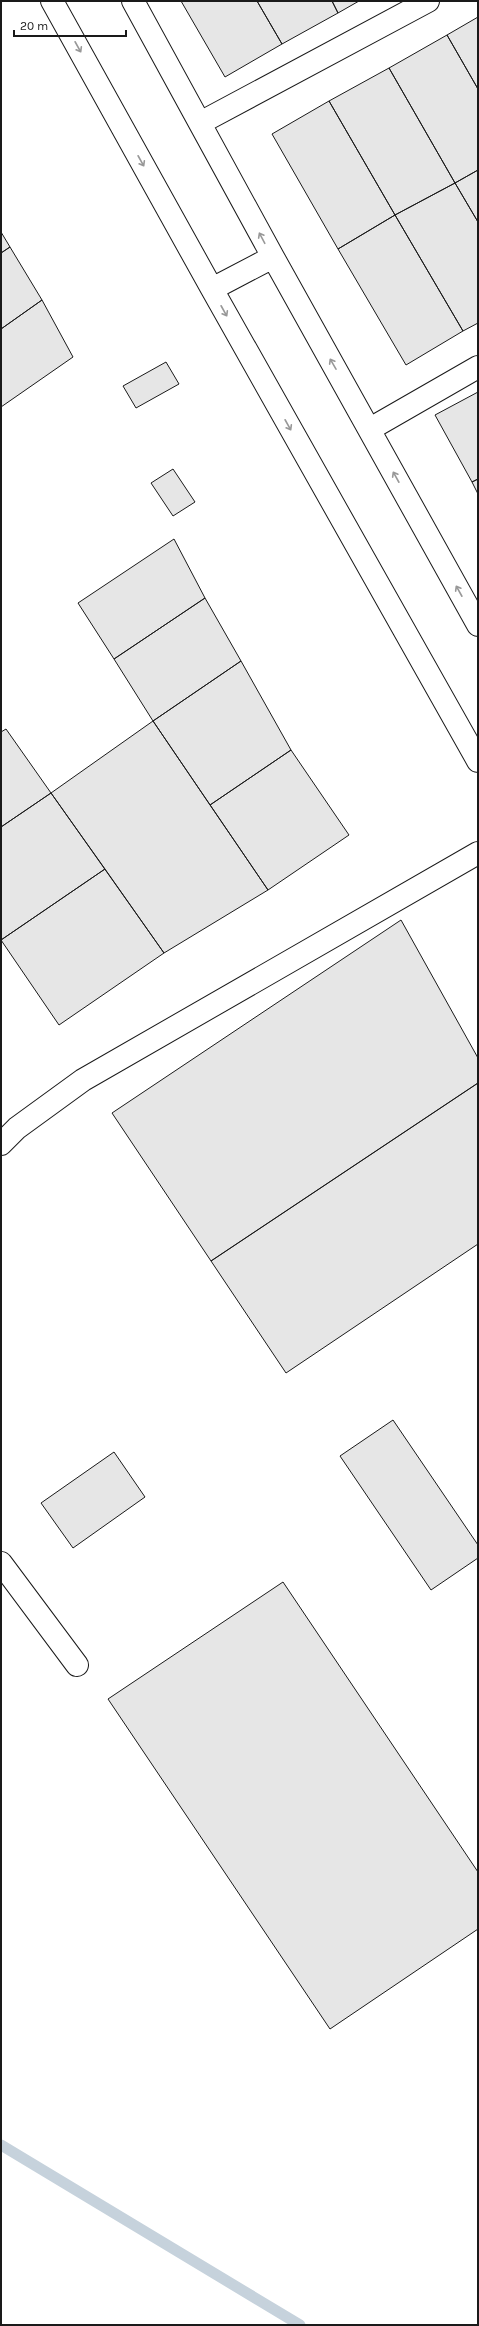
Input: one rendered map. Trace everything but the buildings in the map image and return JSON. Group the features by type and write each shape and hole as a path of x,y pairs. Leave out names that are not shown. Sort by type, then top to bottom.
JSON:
{"street":[{"path":"52,1 212,289 478,761"},
{"path":"133,1 273,257 478,625"},
{"path":"200,123 428,1"},
{"path":"212,289 273,257"},
{"path":"370,429 478,367"},
{"path":"1,1144 17,1128 83,1080 478,853"},
{"path":"1,1563 77,1665"}],"waterway":[{"path":"1,2145 300,2325"}]}
